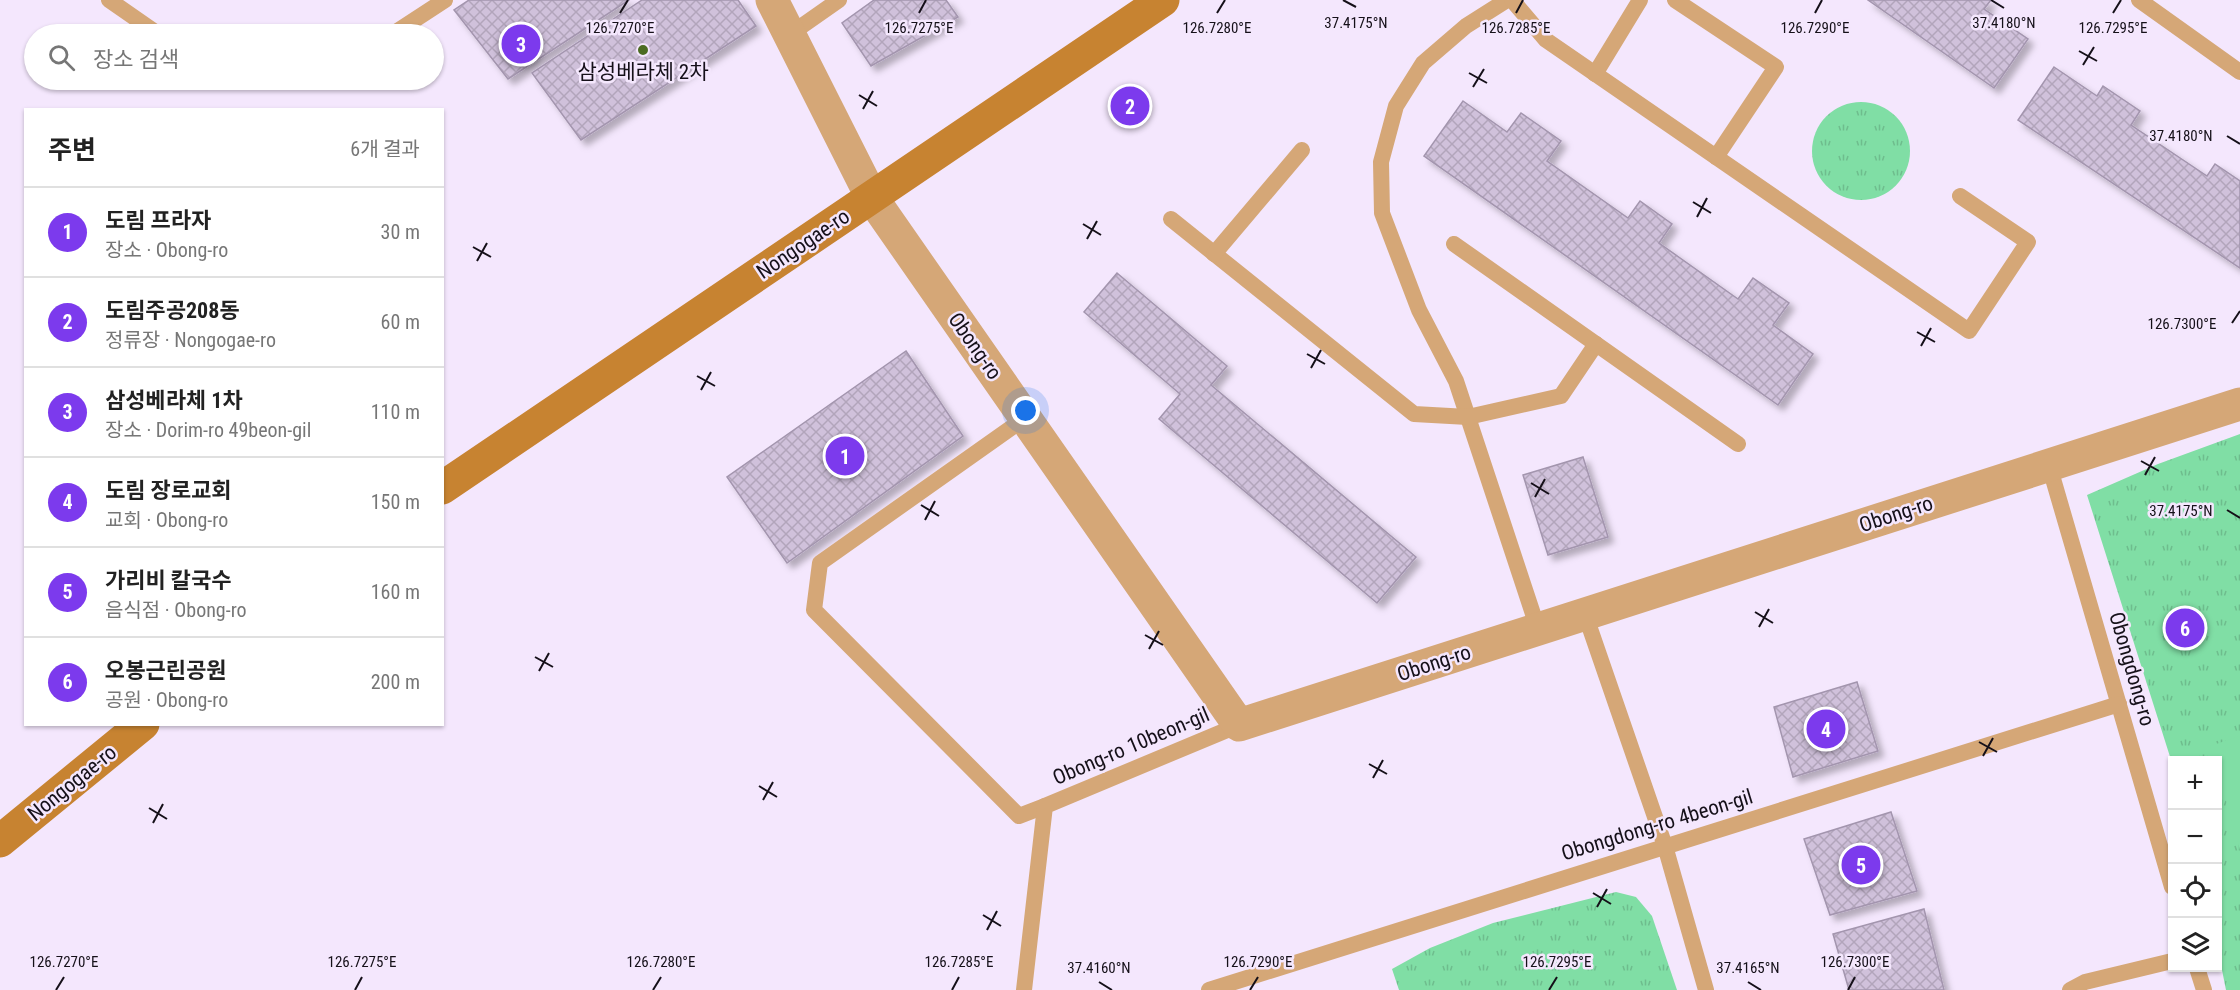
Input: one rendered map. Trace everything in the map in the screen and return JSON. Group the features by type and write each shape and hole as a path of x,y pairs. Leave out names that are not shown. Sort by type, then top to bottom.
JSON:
{"main road":[{"name":"Nongogae-ro","path":"444,487 1163,0"},
{"name":"Nongogae-ro","path":"0,841 141,726"}],"street":[{"name":"Obong-ro","path":"772,0 872,198 1239,725 2240,404"}],"lane":[{"path":"110,0 144,24"},
{"path":"408,24 445,0"},
{"path":"789,35 839,0"},
{"path":"1507,0 1466,26 1423,63 1396,106 1381,162 1382,213 1419,310 1456,381 1538,629"},
{"path":"1512,0 1546,40 1969,331 2028,242 1960,196"},
{"path":"1595,74 1640,0"},
{"path":"1675,0 1776,67 1716,157"},
{"path":"2139,0 2240,72"},
{"path":"1214,254 1302,150"},
{"path":"1171,219 1414,414 1468,417 1561,396 1596,344"},
{"path":"1454,244 1738,444"},
{"path":"1025,418 820,563 814,610 1019,816 1045,806"},
{"name":"Obongdong-ro","path":"2049,465 2168,872"},
{"path":"1585,614 1665,846 1706,990"},
{"name":"Obongdong-ro 4beon-gil","path":"1209,990 2119,704"},
{"name":"Obong-ro 10beon-gil","path":"1024,990 1045,806 1239,725"},
{"path":"2070,990 2085,982 2168,962"},
{"path":"2198,972 2204,990"}],"green space":[{"path":"1861,102 1880,106 1895,117 1906,132 1910,151 1906,170 1895,185 1880,196 1861,200 1842,196 1827,185 1816,170 1812,151 1816,132 1827,117 1842,106"},
{"path":"2240,434 2240,990 2226,990 2222,970 2222,756 2170,756 2087,495 2158,464"},
{"path":"2240,736 2240,850 2222,786 2222,756 2213,756 2210,746"},
{"path":"1616,892 1636,897 1652,916 1677,990 1399,990 1392,969 1430,948 1493,923"}],"building":[{"path":"469,0 629,0 508,79 454,10"},
{"name":"삼성베라체 2차","path":"642,0 738,0 756,26 581,140 532,73"},
{"path":"874,0 946,0 958,17 871,66 842,23"},
{"path":"1868,0 1991,0 1984,9 2028,39 1994,88"},
{"path":"2054,67 2097,96 2103,86 2140,111 2131,125 2207,176 2215,164 2240,181 2240,268 2018,120"},
{"path":"1463,101 1507,132 1521,113 1561,141 1547,161 1628,218 1640,201 1672,224 1659,243 1738,299 1753,278 1789,303 1773,325 1813,354 1778,405 1424,156"},
{"path":"1117,273 1227,366 1211,385 1416,557 1377,603 1159,419 1180,394 1084,312"},
{"path":"906,351 963,436 787,563 727,477"},
{"path":"1583,457 1608,537 1548,555 1523,475"},
{"path":"1857,682 1878,751 1793,777 1774,707"},
{"path":"1891,812 1917,891 1830,915 1804,839"},
{"path":"1924,909 1944,990 1849,990 1833,934"}],"place":[{"name":"삼성베라체 1차","path":"521,44"},
{"name":"삼성베라체 2차","path":"643,50"},
{"name":"도림주공208동","path":"1130,106"},
{"name":"도림 프라자","path":"845,456"},
{"name":"오봉근린공원","path":"2185,628"},
{"name":"도림 장로교회","path":"1826,729"},
{"name":"가리비 칼국수","path":"1861,865"}]}
